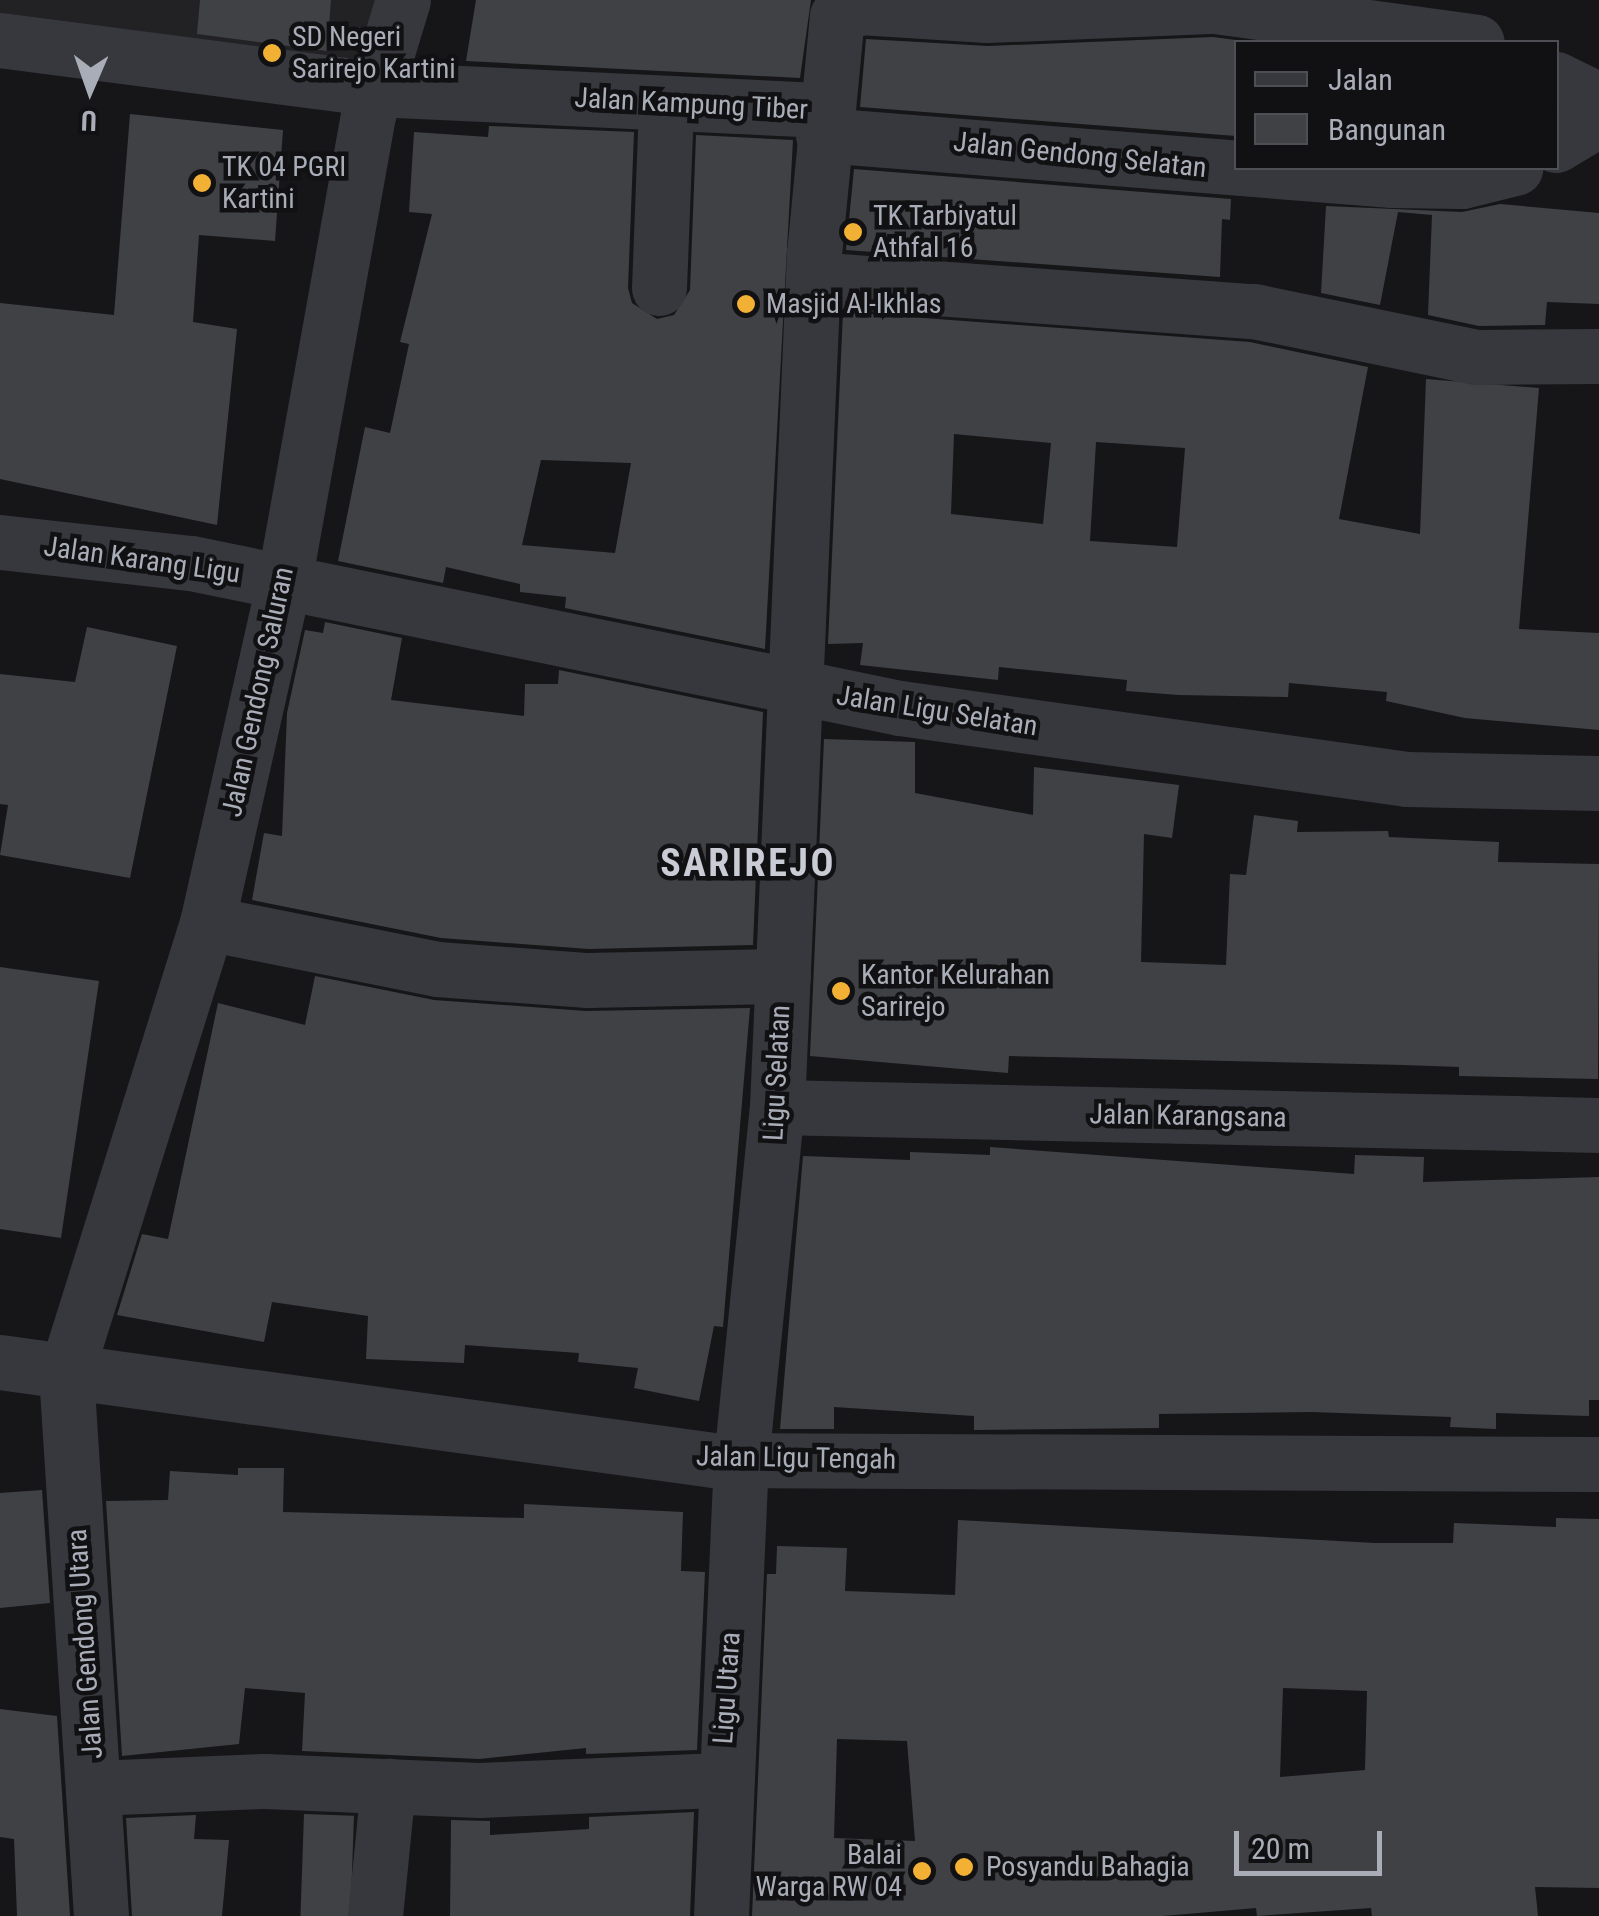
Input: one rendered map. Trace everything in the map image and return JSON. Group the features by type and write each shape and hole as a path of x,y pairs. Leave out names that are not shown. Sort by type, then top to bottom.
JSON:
{"street":[{"name":"Jalan Gendong Saluran","path":"66,1372 207,923 256,576 375,89 402,0"},
{"name":"Jalan Kampung Tiber","path":"0,40 375,89 666,103 823,123 832,30 837,16 860,7 987,14 1215,6 1462,40"},
{"path":"1559,80 1599,100"},
{"path":"659,288 666,103"},
{"path":"1559,143 1599,119"},
{"name":"Jalan Gendong Selatan","path":"823,123 1234,164"},
{"path":"823,123 812,279 1254,311 1476,357 1599,356"},
{"name":"Jalan Gendong Selatan","path":"1292,170 1392,180 1462,181 1507,170"},
{"name":"Ligu Selatan","path":"741,1460 777,1107 790,686 812,279"},
{"name":"Jalan Karang Ligu","path":"0,542 256,576"},
{"name":"Jalan Ligu Selatan","path":"256,576 790,686 1407,779 1599,784"},
{"path":"207,923 437,970 588,980 782,976"},
{"name":"Jalan Karangsana","path":"777,1107 1599,1125"},
{"name":"Jalan Ligu Tengah","path":"0,1362 741,1460 1599,1464"},
{"name":"Jalan Gendong Utara","path":"66,1372 101,1916"},
{"name":"Ligu Utara","path":"721,1916 721,1780 741,1460"},
{"path":"95,1788 721,1780"},
{"path":"375,1916 388,1786"}],"shaded area":[{"name":"SD Negeri Sarirejo Kartini","path":"0,0 379,0 358,78 0,29"}],"building":[{"path":"200,0 331,0 327,51 197,34"},
{"path":"476,0 811,0 800,78 466,61"},
{"path":"1213,37 1236,40 1234,136 860,107 866,39 988,46"},
{"path":"130,114 283,130 275,241 199,235 193,322 237,329 217,525 0,479 0,303 114,315"},
{"path":"489,126 634,132 628,288 632,303 657,319 674,315 690,290 696,135 793,140 765,649 565,608 566,597 520,592 520,584 446,567 443,583 338,561 365,427 390,433 409,344 400,342 432,214 409,212 414,132 488,137","holes":["541,460 631,463 615,553 522,545"]},
{"path":"854,169 1231,199 1230,220 1222,219 1220,277 846,250"},
{"path":"1500,204 1599,213 1599,304 1547,302 1545,325 1479,326 1428,315 1432,215 1398,212 1380,305 1321,293 1326,206 1462,212"},
{"path":"843,312 1250,342 1368,367 1339,519 1420,534 1426,379 1539,388 1519,629 1599,633 1599,730 1465,718 1386,701 1387,692 1289,683 1288,697 1179,695 1126,691 1127,680 999,667 998,680 860,665 863,643 828,644","holes":["954,434 1051,443 1043,524 951,514","1096,442 1185,448 1177,547 1090,541"]},
{"path":"325,622 402,638 391,700 524,716 525,684 558,684 559,670 763,712 753,945 589,949 441,938 252,900 264,833 282,836 287,713 305,630 323,633"},
{"path":"87,627 177,646 130,878 0,855 8,805 0,804 0,674 75,682"},
{"path":"824,739 915,742 915,793 1033,815 1034,767 1179,785 1172,838 1144,834 1141,962 1226,965 1230,874 1246,875 1254,815 1298,821 1297,832 1388,831 1389,837 1499,842 1498,862 1599,864 1598,1079 1459,1076 1459,1067 1009,1056 1008,1073 810,1056"},
{"path":"0,967 99,981 61,1238 0,1229"},
{"path":"315,976 434,1000 586,1011 750,1008 723,1327 714,1326 699,1401 634,1388 638,1368 578,1362 579,1353 465,1345 464,1363 366,1359 368,1316 272,1302 264,1342 117,1315 142,1234 168,1239 218,1003 305,1025"},
{"path":"990,1147 1354,1174 1355,1155 1424,1157 1423,1182 1599,1177 1599,1400 1589,1400 1589,1416 1496,1413 1496,1429 1450,1427 1451,1417 1312,1412 1159,1414 1159,1428 974,1430 974,1416 834,1407 834,1429 780,1429 803,1156 910,1160 910,1152 990,1155"},
{"path":"238,1468 284,1468 283,1512 524,1518 524,1504 683,1512 681,1571 705,1572 697,1750 586,1754 586,1748 479,1759 302,1751 305,1693 245,1688 239,1744 122,1756 106,1501 168,1500 170,1471 238,1475"},
{"path":"42,1490 50,1603 0,1608 0,1493"},
{"path":"1556,1518 1599,1519 1599,1888 1535,1887 1538,1916 1372,1916 1371,1908 1257,1916 1256,1908 1163,1916 752,1916 767,1574 776,1574 777,1546 847,1548 845,1591 955,1595 958,1520 1375,1543 1453,1543 1454,1523 1556,1527","holes":["1283,1688 1367,1691 1365,1770 1280,1777","837,1739 907,1741 915,1841 834,1838"]},
{"path":"0,1709 57,1716 70,1916 17,1916 14,1839 0,1837"},
{"path":"694,1812 690,1916 450,1916 451,1820 490,1821 490,1835 589,1829 589,1817"},
{"path":"304,1814 354,1816 350,1916 300,1916"},
{"path":"196,1815 194,1839 229,1840 222,1916 132,1916 126,1818"}],"place":[{"name":"SD Negeri Sarirejo Kartini","path":"272,53"},
{"name":"TK 04 PGRI Kartini","path":"202,183"},
{"name":"TK Tarbiyatul Athfal 16","path":"853,232"},
{"name":"Masjid Al-Ikhlas","path":"746,304"},
{"name":"Kantor Kelurahan Sarirejo","path":"841,991"},
{"name":"Posyandu Bahagia","path":"964,1867"},
{"name":"Balai Warga RW 04","path":"922,1871"}],"district":[{"name":"SARIREJO","path":"748,864"}]}
